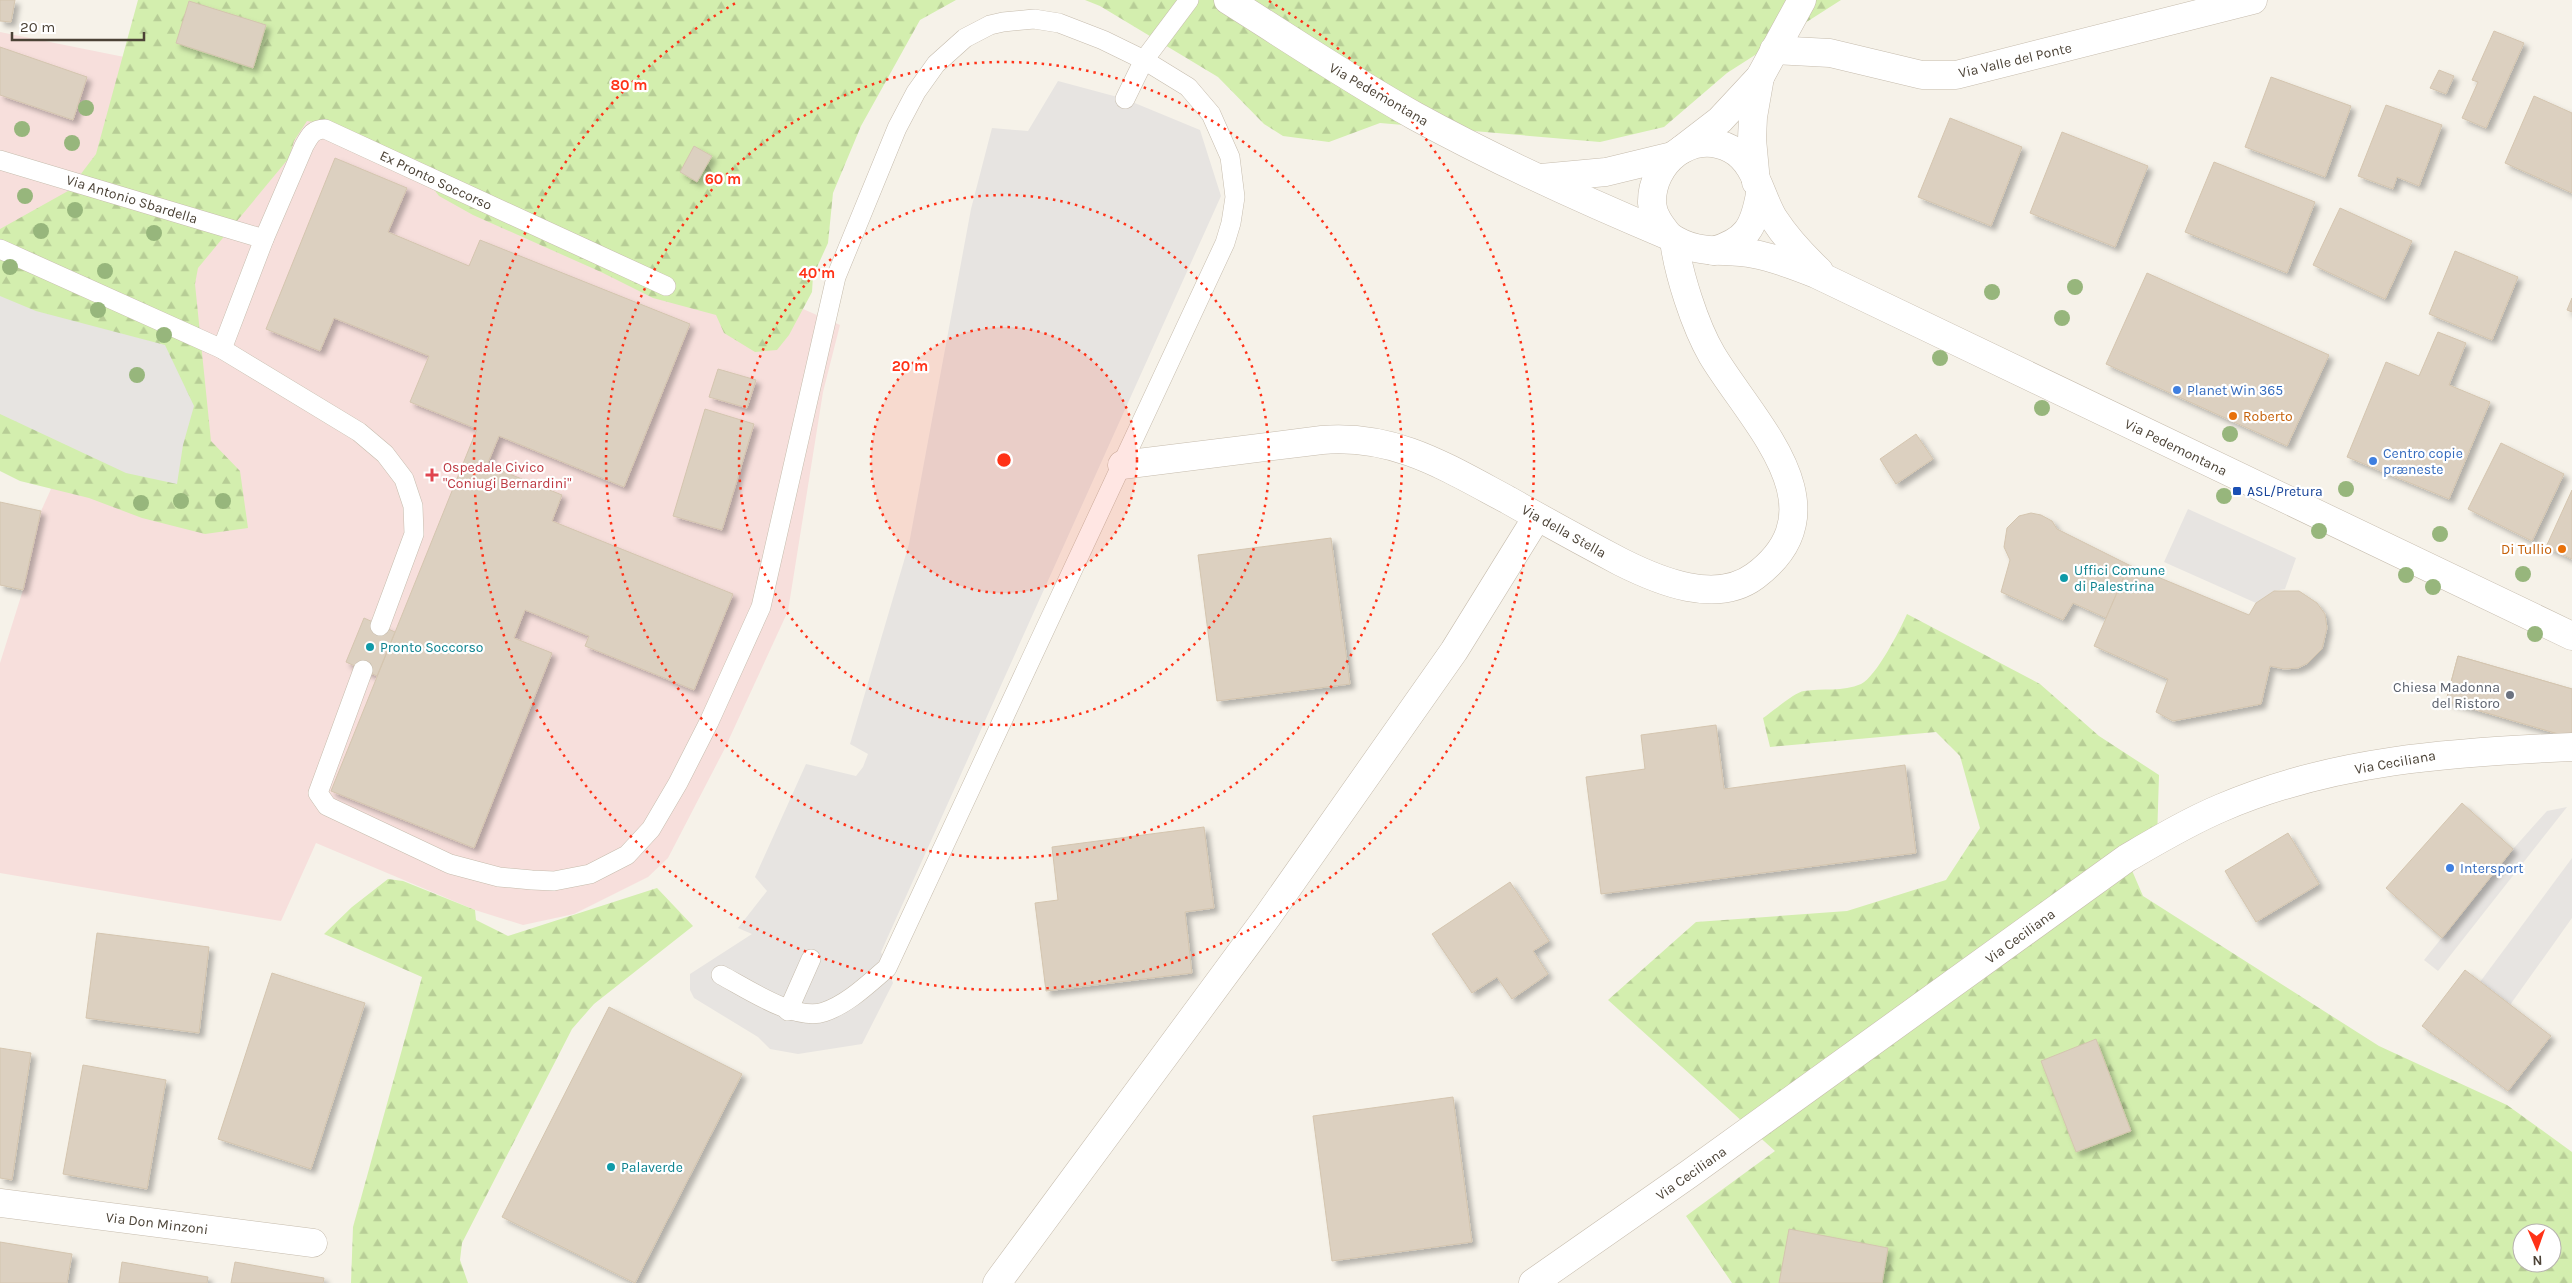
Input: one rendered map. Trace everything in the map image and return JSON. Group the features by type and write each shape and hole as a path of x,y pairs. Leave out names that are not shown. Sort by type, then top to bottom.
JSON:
{"street":[{"name":"Via Pedemontana","path":"1228,0 1379,95 1455,137 1536,178 1672,238 1686,248 1753,254 1774,259 1834,283 2572,636"},
{"path":"1711,354 1698,327 1672,238 1657,221 1652,204 1654,181 1665,161 1720,120 1760,77 1802,0"},
{"name":"Via Valle del Ponte","path":"1774,50 1830,53 1866,60 1915,74 1956,75 2253,0"},
{"path":"1711,354 1704,332 1699,292 1701,271 1710,251 1729,246 1744,235 1755,220 1758,188 1752,132 1760,77"},
{"name":"Via Pedemontana","path":"1536,178 1606,172 1677,153 1696,144 1728,147 1747,162 1758,188 1791,243 1834,283"},
{"name":"Via della Stella","path":"1122,466 1322,440 1370,441 1428,457 1622,562 1671,583 1700,588 1732,586 1749,580 1767,567 1782,549 1791,533 1794,508 1791,484 1782,461 1711,354"},
{"path":"997,1283 1268,917 1454,651 1537,517"},
{"name":"Via Ceciliana","path":"1533,1283 1689,1174 2127,858 2201,817 2230,804 2284,787 2375,764 2456,753 2572,747"},
{"name":"Via Don Minzoni","path":"0,1203 314,1243"}],"lane":[{"path":"1125,99 1144,60 1189,0"},
{"path":"363,670 318,793 327,806 450,864 499,877 554,881 590,874 627,855 651,829 678,783 709,722 761,607 836,277 897,128 916,92 936,64 965,38 990,25 1034,19 1070,26 1144,60 1188,87 1211,114 1230,157 1235,197 1231,223 1225,243 887,968 847,1000 823,1013 788,1011 721,975"},
{"name":"Ex Pronto Soccorso","path":"222,349 264,239 310,134 317,129 325,129 666,286"},
{"name":"Via Antonio Sbardella","path":"0,160 264,239"},
{"path":"0,249 222,349 359,432 384,454 404,479 413,506 414,534 380,626"},
{"path":"788,1011 811,959"}],"shaded area":[{"name":"Ospedale Civico \"Coniugi Bernardini\"","path":"0,32 303,93 840,325 823,392 788,611 724,750 668,858 648,877 574,914 523,925 475,910 316,843 281,921 0,873 0,663 23,590 41,511 51,489 0,445"},
{"path":"1058,81 1125,99 1200,130 1221,196 881,952 893,983 862,1044 798,1054 770,1049 758,1037 694,998 690,990 690,974 752,934 738,928 767,891 755,877 806,764 856,776 863,767 868,754 850,744 909,544 971,209 992,128 1028,131"},
{"path":"0,296 36,311 165,345 194,406 183,445 177,484 126,473 0,414"},
{"path":"2188,509 2296,558 2285,589 2274,591 2256,603 2164,562"},
{"path":"2567,807 2438,971 2424,960 2513,849 2547,811"},
{"path":"2572,858 2572,918 2510,1005 2480,982"}],"green space":[{"path":"138,0 956,0 920,20 861,126 833,193 828,243 813,276 812,292 789,335 777,350 755,352 724,333 716,315 653,298 601,272 473,215 439,196 422,174 334,125 307,121 294,141 289,158 198,268 195,284 211,441 240,471 248,528 205,534 142,518 89,498 20,481 0,471 0,229 68,191 96,154"},
{"path":"1085,0 1841,0 1727,73 1664,127 1600,142 1380,123 1329,142 1283,136 1264,124 1218,77 1100,6"},
{"path":"1907,614 2040,684 2099,736 2159,775 2157,840 2127,859 2143,896 2379,1046 2507,1105 2572,1152 2572,1283 1732,1283 1686,1216 1775,1151 1608,1000 1696,922 1847,911 1946,880 1980,828 1960,756 1936,732 1770,747 1763,718 1800,692 1847,688 1861,684 1874,672"},
{"path":"388,879 403,881 475,910 476,920 508,936 657,888 693,926 594,1004 572,1029 462,1243 460,1260 468,1283 351,1283 353,1227 422,977 324,934 352,907"}],"building":[{"path":"0,0 15,0 11,22 0,21"},
{"path":"189,1 266,25 253,68 176,43"},
{"path":"2494,31 2524,43 2486,128 2462,118 2478,82 2472,80"},
{"path":"0,47 87,77 73,120 0,95"},
{"path":"2439,70 2454,76 2446,94 2430,88"},
{"path":"2271,77 2351,106 2325,177 2245,147"},
{"path":"2534,96 2572,113 2572,193 2505,163"},
{"path":"2386,105 2442,125 2419,186 2397,177 2393,189 2358,176"},
{"path":"1950,118 2022,147 1991,226 1918,197"},
{"path":"2062,132 2148,166 2115,247 2030,213"},
{"path":"694,146 712,156 697,182 680,172"},
{"name":"Ospedale Civico \"Coniugi Bernardini\"","path":"335,158 407,188 388,232 469,266 480,240 690,324 624,487 499,436 487,465 562,495 552,521 733,594 694,690 585,646 589,636 525,610 514,638 552,653 474,848 331,791 477,429 410,402 429,356 334,318 320,351 266,329"},
{"path":"2214,162 2315,202 2287,273 2185,232"},
{"path":"2340,208 2412,241 2385,299 2313,265"},
{"path":"2455,251 2518,277 2492,340 2429,314"},
{"path":"2147,273 2329,355 2287,446 2106,364"},
{"path":"2572,298 2572,312 2567,310"},
{"path":"2438,332 2466,343 2449,385 2490,402 2449,499 2347,457 2386,362 2419,376"},
{"path":"718,369 756,380 747,408 709,397"},
{"path":"705,409 754,424 722,530 673,516"},
{"path":"1916,434 1933,459 1896,484 1880,459"},
{"path":"2501,443 2564,474 2532,541 2468,509"},
{"path":"2572,490 2572,559 2546,547"},
{"path":"0,502 41,511 23,590 0,585"},
{"name":"Uffici Comune di Palestrina","path":"2031,513 2041,515 2052,521 2057,529 2129,565 2106,618 2073,603 2063,620 2001,592 2010,560 2004,547 2007,528 2019,516"},
{"path":"1331,538 1350,684 1217,701 1198,555"},
{"path":"2129,565 2249,615 2256,603 2274,591 2299,591 2317,603 2325,614 2327,628 2322,649 2308,663 2298,668 2284,669 2270,666 2261,704 2173,721 2156,712 2168,679 2094,646"},
{"name":"Pronto Soccorso","path":"364,618 395,632 377,676 346,662"},
{"name":"Chiesa Madonna del Ristoro","path":"2458,656 2572,689 2572,738 2446,701"},
{"name":"Chiesa Madonna del Ristoro","path":"2458,656 2572,689 2572,738 2446,701"},
{"path":"1716,725 1724,789 1905,765 1916,853 1601,894 1586,777 1645,769 1641,735"},
{"name":"Intersport","path":"2462,803 2513,849 2442,938 2386,888"},
{"path":"1204,827 1214,908 1185,912 1192,973 1046,991 1035,903 1058,900 1052,847"},
{"path":"2288,833 2319,884 2256,922 2225,871"},
{"path":"1510,882 1549,941 1533,951 1548,974 1512,999 1497,977 1472,993 1432,934"},
{"path":"97,933 209,947 199,1033 86,1018"},
{"path":"2465,970 2551,1036 2508,1091 2422,1026"},
{"path":"272,973 365,1003 311,1169 218,1139"},
{"name":"Palaverde","path":"609,1007 742,1074 635,1283 502,1217"},
{"path":"2096,1039 2131,1131 2076,1152 2041,1061"},
{"path":"0,1048 31,1053 12,1180 0,1178"},
{"path":"83,1065 166,1080 147,1189 63,1174"},
{"path":"1453,1097 1472,1242 1332,1261 1313,1116"},
{"path":"1789,1229 1888,1248 1882,1283 1779,1283"},
{"path":"0,1242 72,1254 67,1283 0,1283"},
{"path":"122,1262 208,1277 207,1283 119,1283"},
{"path":"235,1262 324,1278 323,1283 231,1283"}],"place":[{"name":"Planet Win 365","path":"2177,390"},
{"name":"Roberto","path":"2233,416"},
{"name":"Centro copie præneste","path":"2373,461"},
{"name":"Ospedale Civico \"Coniugi Bernardini\"","path":"432,475"},
{"name":"ASL/Pretura","path":"2237,491"},
{"name":"Di Tullio","path":"2562,549"},
{"name":"Uffici Comune di Palestrina","path":"2064,578"},
{"name":"Pronto Soccorso","path":"370,647"},
{"name":"Chiesa Madonna del Ristoro","path":"2510,695"},
{"name":"Intersport","path":"2450,868"},
{"name":"Palaverde","path":"611,1167"}]}
